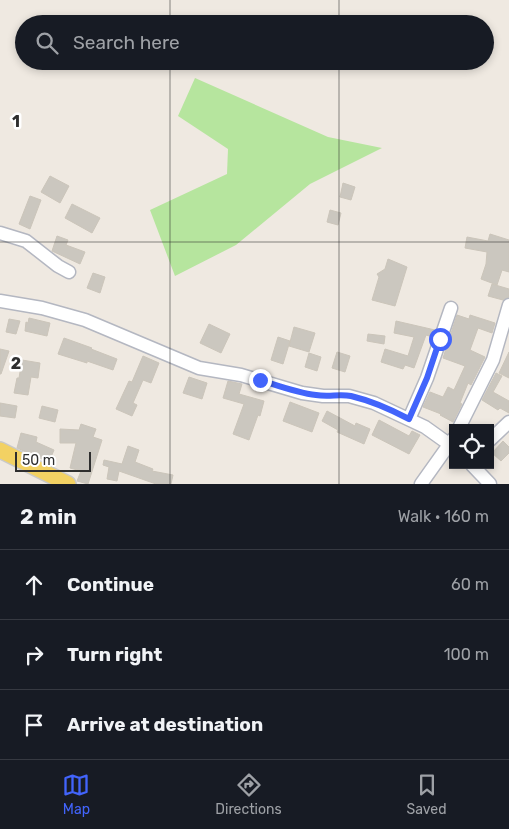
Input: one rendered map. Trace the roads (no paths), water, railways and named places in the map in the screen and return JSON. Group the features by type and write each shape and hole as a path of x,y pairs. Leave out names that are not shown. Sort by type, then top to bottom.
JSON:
{"main road":[{"path":"0,450 68,484"}],"street":[{"path":"0,233 26,241 58,266 69,272"},
{"path":"0,301 75,316 199,368 241,375 302,394 349,396 374,403 425,427 449,441"},
{"path":"461,424 493,360 509,305"},
{"path":"409,419 427,378 451,308"},
{"path":"494,436 509,422"},
{"path":"421,484 449,447"},
{"path":"476,469 490,484"}]}
